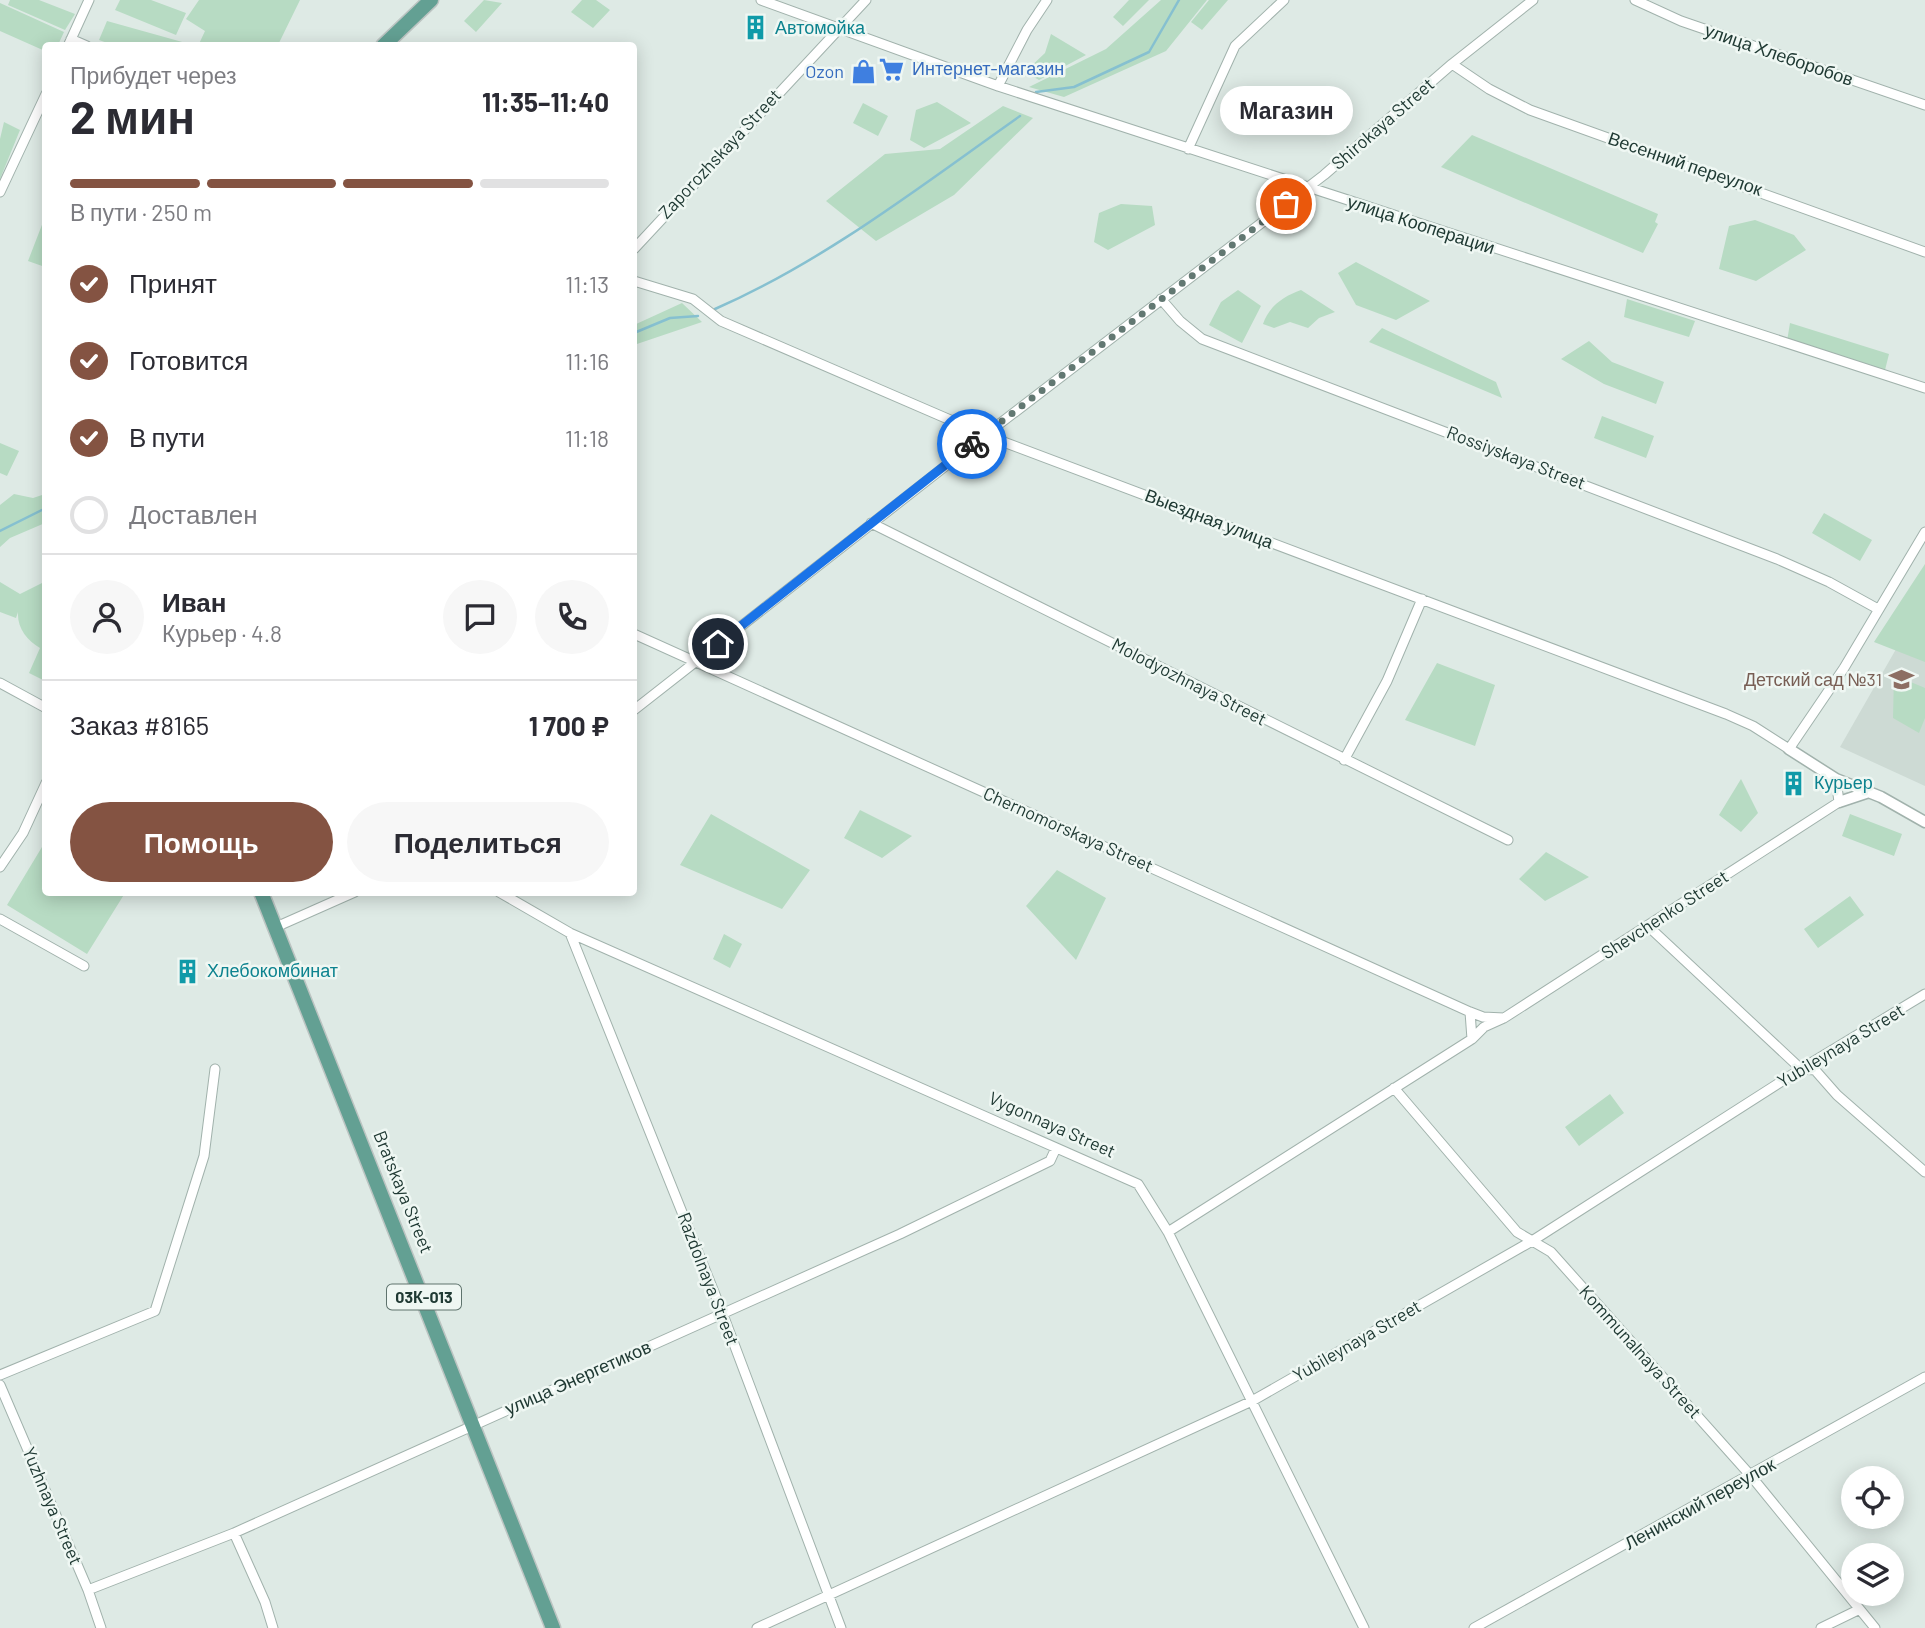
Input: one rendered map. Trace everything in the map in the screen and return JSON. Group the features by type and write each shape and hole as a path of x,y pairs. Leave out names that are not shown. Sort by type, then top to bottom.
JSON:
{"main road":[{"path":"387,42 431,0"},
{"name":"03К-013","path":"263,896 276,926"},
{"name":"Bratskaya Street","path":"276,926 553,1628"}],"street":[{"path":"70,42 89,0"},
{"name":"улица Кооперации","path":"761,0 998,86 1925,388"},
{"name":"Zaporozhskaya Street","path":"637,246 866,0"},
{"path":"998,86 1027,30 1047,0"},
{"path":"1188,149 1235,47 1284,0"},
{"name":"Shirokaya Street","path":"637,708 871,523 1307,188 1452,64 1533,0"},
{"name":"улица Хлеборобов","path":"1635,0 1681,21 1925,105"},
{"name":"Весенний переулок","path":"1452,64 1489,89 1530,110 1925,252"},
{"path":"0,192 42,103"},
{"name":"Выездная улица","path":"637,282 693,299 720,321 985,435 1726,714 1754,726 1789,749"},
{"name":"Rossiyskaya Street","path":"1161,299 1180,321 1202,340 1702,529 1829,582 1878,609"},
{"name":"Molodyozhnaya Street","path":"871,523 1508,840"},
{"path":"1925,532 1844,668 1789,749 1836,779 1869,792 1925,821"},
{"path":"1344,760 1387,681 1422,599"},
{"name":"Chernomorskaya Street","path":"637,635 1470,1012 1483,1017 1504,1018"},
{"path":"0,684 42,706"},
{"path":"1836,779 1839,802 1869,792"},
{"path":"0,867 23,833 42,792"},
{"name":"Shevchenko Street","path":"1168,1232 1472,1040 1484,1027 1504,1018 1649,927 1839,802"},
{"path":"276,926 346,896"},
{"name":"Vygonnaya Street","path":"506,896 570,933 1138,1184 1168,1232 1364,1628"},
{"path":"0,919 84,966"},
{"path":"1649,927 1801,1069 1815,1070 1837,1095 1925,1172"},
{"name":"Razdolnaya Street","path":"570,933 722,1312 841,1628"},
{"name":"Yubileynaya Street","path":"757,1628 1252,1401 1532,1241 1801,1069 1925,994"},
{"path":"1470,1012 1472,1040"},
{"path":"0,1375 155,1311 204,1156 215,1069"},
{"name":"Kommunalnaya Street","path":"1394,1088 1517,1232 1551,1252 1751,1476 1875,1628"},
{"name":"улица Энергетиков","path":"88,1590 234,1533 900,1234 1050,1161 1056,1148"},
{"name":"Ленинский переулок","path":"1474,1628 1925,1377"},
{"name":"Yuzhnaya Street","path":"0,1385 88,1590 101,1628"},
{"path":"234,1533 265,1602 273,1628"},
{"path":"1821,1628 1858,1609"}],"shaded area":[{"name":"Детский сад №31","path":"1925,564 1925,786 1840,747 1919,609"}],"green space":[{"path":"10,0 39,0 75,14 65,30 8,5"},
{"path":"120,0 151,0 186,13 176,35 115,10"},
{"path":"199,0 300,0 279,42 200,42 205,31 186,19"},
{"path":"484,0 502,3 476,32 464,21"},
{"path":"582,0 596,0 610,10 593,28 571,12"},
{"path":"1129,0 1149,0 1123,26 1113,17"},
{"path":"1161,0 1207,0 1166,51 1064,97 1029,87 1106,49"},
{"path":"1209,0 1228,0 1202,30 1191,22"},
{"path":"0,3 64,32 59,42 42,42 42,50 0,31"},
{"path":"107,21 182,42 105,42 99,40"},
{"path":"1051,34 1086,55 1039,80 1025,72 1045,53"},
{"path":"937,102 971,123 924,148 910,140 916,110"},
{"path":"863,103 888,116 878,136 853,123"},
{"path":"1003,106 1033,118 954,195 876,241 826,201 885,154 940,149"},
{"path":"4,122 20,130 0,179 0,139"},
{"path":"1472,135 1658,214 1655,222 1658,224 1643,253 1441,167"},
{"path":"1121,204 1152,206 1155,225 1108,250 1094,242 1099,213"},
{"path":"1755,220 1794,235 1806,250 1756,281 1719,269 1729,226"},
{"path":"42,225 42,266 28,261"},
{"path":"1356,262 1430,301 1396,320 1356,305 1338,273"},
{"path":"1238,290 1261,306 1242,343 1209,325 1221,302"},
{"path":"1301,290 1335,312 1319,318 1308,328 1290,322 1274,328 1263,324 1278,302"},
{"path":"1627,299 1695,321 1689,337 1624,317"},
{"path":"682,303 702,322 637,344 637,324"},
{"path":"1790,323 1889,354 1885,370 1787,341"},
{"path":"1382,328 1496,382 1502,398 1369,342"},
{"path":"1589,341 1612,362 1664,382 1656,404 1604,384 1561,359"},
{"path":"1602,416 1654,436 1646,458 1594,438"},
{"path":"0,443 19,451 7,476 0,473"},
{"path":"14,494 33,498 42,495 42,524 10,538 0,547 0,505"},
{"path":"1824,513 1872,540 1860,561 1812,533"},
{"path":"1925,564 1925,662 1874,642"},
{"path":"0,582 20,594 42,583 42,680 29,673 40,648 24,633 18,612 16,618 0,612"},
{"path":"1437,663 1495,685 1475,746 1405,720"},
{"path":"1894,675 1925,688 1925,718 1919,733 1893,718"},
{"path":"1741,779 1758,813 1741,832 1719,815"},
{"path":"860,810 912,836 882,858 844,838"},
{"path":"711,814 810,870 782,909 680,865"},
{"path":"1850,814 1902,834 1894,856 1842,836"},
{"path":"42,847 42,896 123,896 87,954 7,905"},
{"path":"1546,852 1589,877 1545,901 1519,879"},
{"path":"1057,870 1106,898 1076,960 1026,906"},
{"path":"1850,896 1864,915 1818,948 1804,929"},
{"path":"724,934 742,944 730,968 713,959"},
{"path":"1610,1094 1624,1113 1579,1146 1565,1127"}],"waterway":[{"path":"1036,92 1074,87 1149,52 1179,0"},
{"path":"715,309 756,290 834,245 1020,116"},
{"path":"637,332 670,318 698,316"},
{"path":"0,531 42,510"}],"way so far":[{"path":"972,444 1286,204"}],"place":[{"name":"Автомойка","path":"755,28"},
{"name":"Интернет-магазин","path":"892,69"},
{"name":"Ozon","path":"864,72"},
{"name":"Магазин","path":"1286,204"},
{"name":"Детский сад №31","path":"1902,680"},
{"name":"Курьер","path":"1794,783"},
{"name":"Хлебокомбинат","path":"187,971"}],"route":[{"path":"718,644 972,444"}]}
